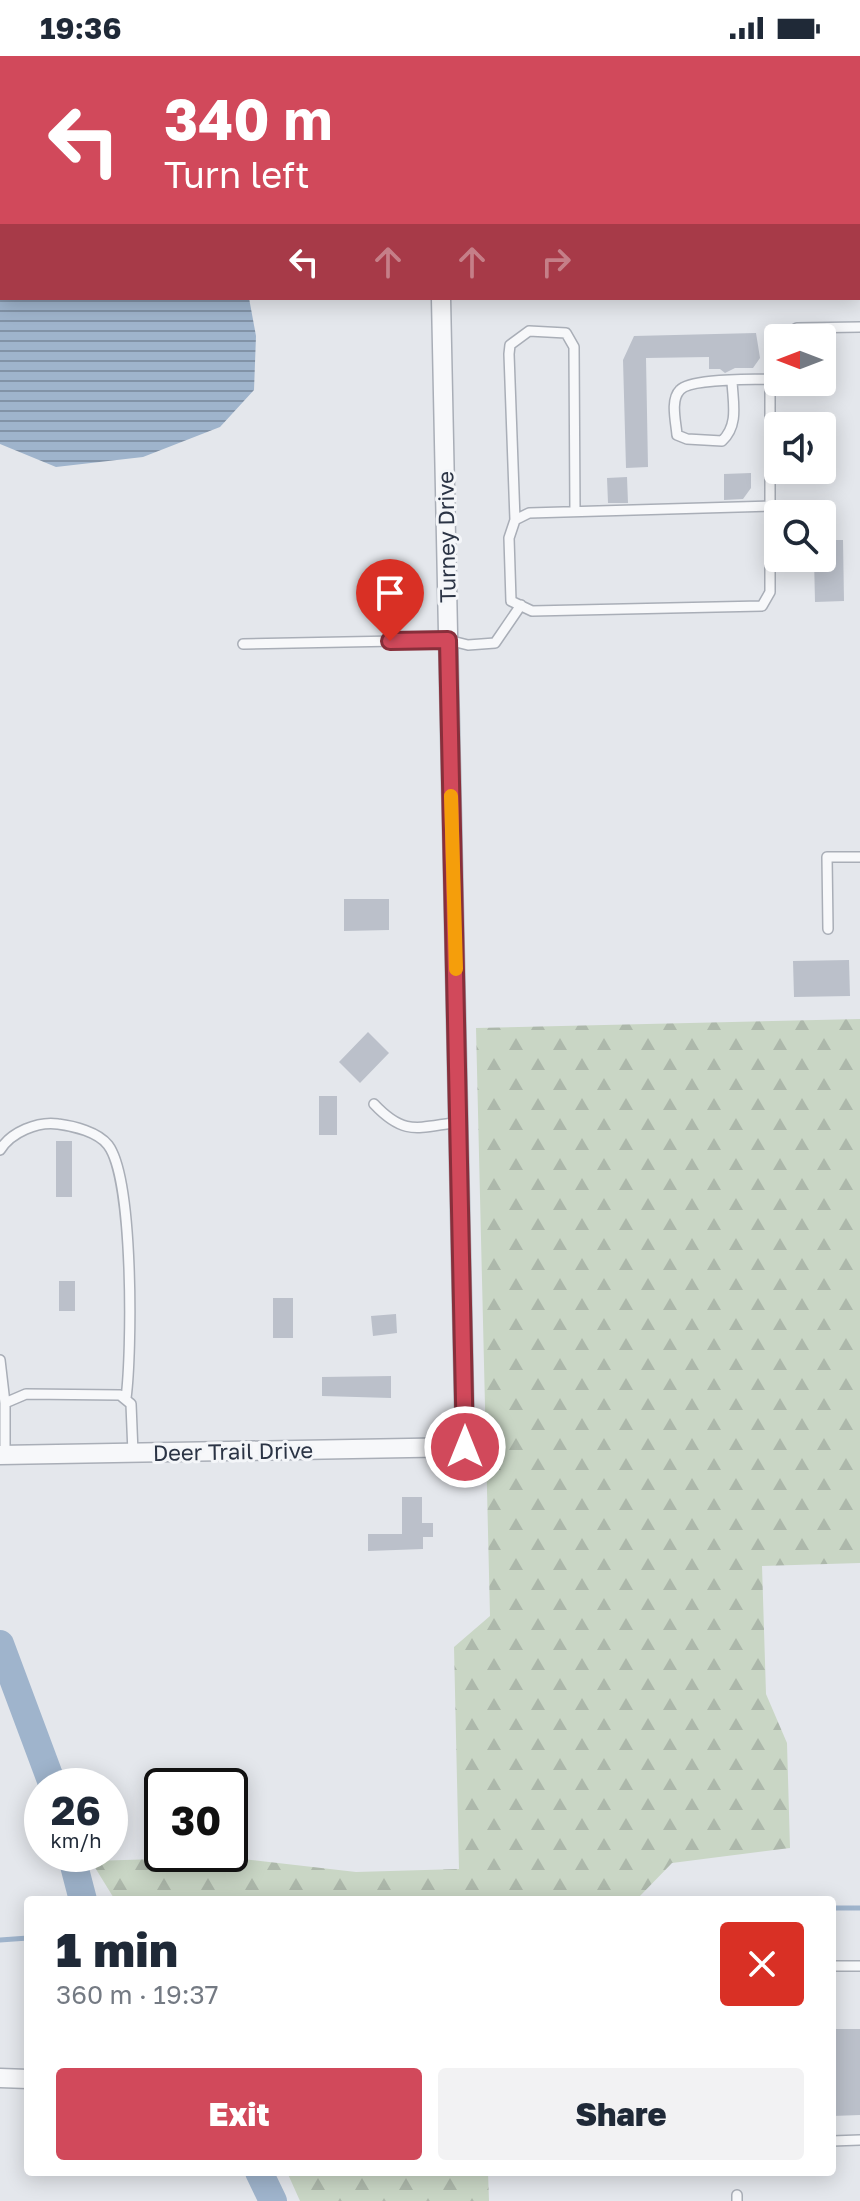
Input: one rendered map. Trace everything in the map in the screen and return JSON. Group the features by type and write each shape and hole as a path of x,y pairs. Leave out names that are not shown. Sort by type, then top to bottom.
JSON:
{"street":[{"name":"Turney Drive","path":"441,300 465,1447"},
{"name":"Deer Trail Drive","path":"2,1455 465,1447"},
{"path":"0,2078 24,2079"}],"lane":[{"path":"836,327 860,327"},
{"path":"575,511 574,347 566,333 529,331 510,345 509,354 515,520 509,538 511,601 532,611 762,606 770,592 770,572"},
{"path":"732,381 734,423 722,441 687,439 677,435 675,403 680,390 692,384 732,381 764,379"},
{"path":"770,396 772,500"},
{"path":"515,520 529,513 764,506"},
{"path":"243,644 448,640 468,645 495,643 521,605"},
{"path":"828,929 827,857 860,857"},
{"path":"374,1104 398,1126 460,1122"},
{"path":"0,1150 5,1142 28,1127 53,1123 80,1128 107,1143 122,1174 131,1358 126,1398"},
{"path":"0,1360 5,1403 2,1455"},
{"path":"5,1403 26,1394 113,1393 126,1398 131,1404 133,1453"},
{"path":"836,1966 860,1966"},
{"path":"836,2141 860,2140"}],"green space":[{"path":"860,1019 860,1563 762,1566 766,1694 787,1743 790,1848 672,1863 640,1896 113,1896 98,1872 128,1872 128,1860 144,1859 144,1872 248,1872 248,1860 356,1872 459,1869 454,1647 490,1616 476,1028"},
{"path":"289,2176 488,2176 489,2201 300,2201"}],"water":[{"path":"0,300 249,300 256,336 254,390 220,427 143,457 56,467 0,444"}],"building":[{"path":"756,333 760,358 753,368 735,368 725,373 720,369 709,369 709,357 646,358 648,467 626,468 623,360 634,336"},
{"path":"751,473 751,488 743,499 724,500 724,474"},
{"path":"627,477 628,503 608,503 607,478"},
{"path":"836,540 843,540 844,601 815,602 814,572 836,572"},
{"path":"344,899 389,899 389,930 344,931"},
{"path":"849,960 850,996 794,997 793,961"},
{"path":"368,1032 389,1053 360,1083 339,1062"},
{"path":"319,1096 337,1096 337,1135 319,1135"},
{"path":"56,1141 72,1141 72,1197 56,1197"},
{"path":"59,1281 75,1281 75,1311 59,1311"},
{"path":"273,1298 293,1298 293,1338 273,1338"},
{"path":"396,1314 397,1333 373,1336 371,1316"},
{"path":"391,1376 391,1398 322,1396 322,1377"},
{"path":"402,1497 422,1497 422,1523 433,1523 433,1537 423,1537 423,1549 368,1551 368,1534 402,1534"},
{"path":"836,2029 860,2029 860,2115 836,2116"}],"waterway":[{"path":"0,1644 46,1768"},
{"path":"76,1872 82,1896"},
{"path":"836,1908 860,1908"},
{"path":"0,1940 24,1938"},
{"path":"261,2176 273,2201"}],"slow traffic":[{"path":"451,796 456,969"}],"route":[{"path":"390,641 448,640 465,1447"}]}
